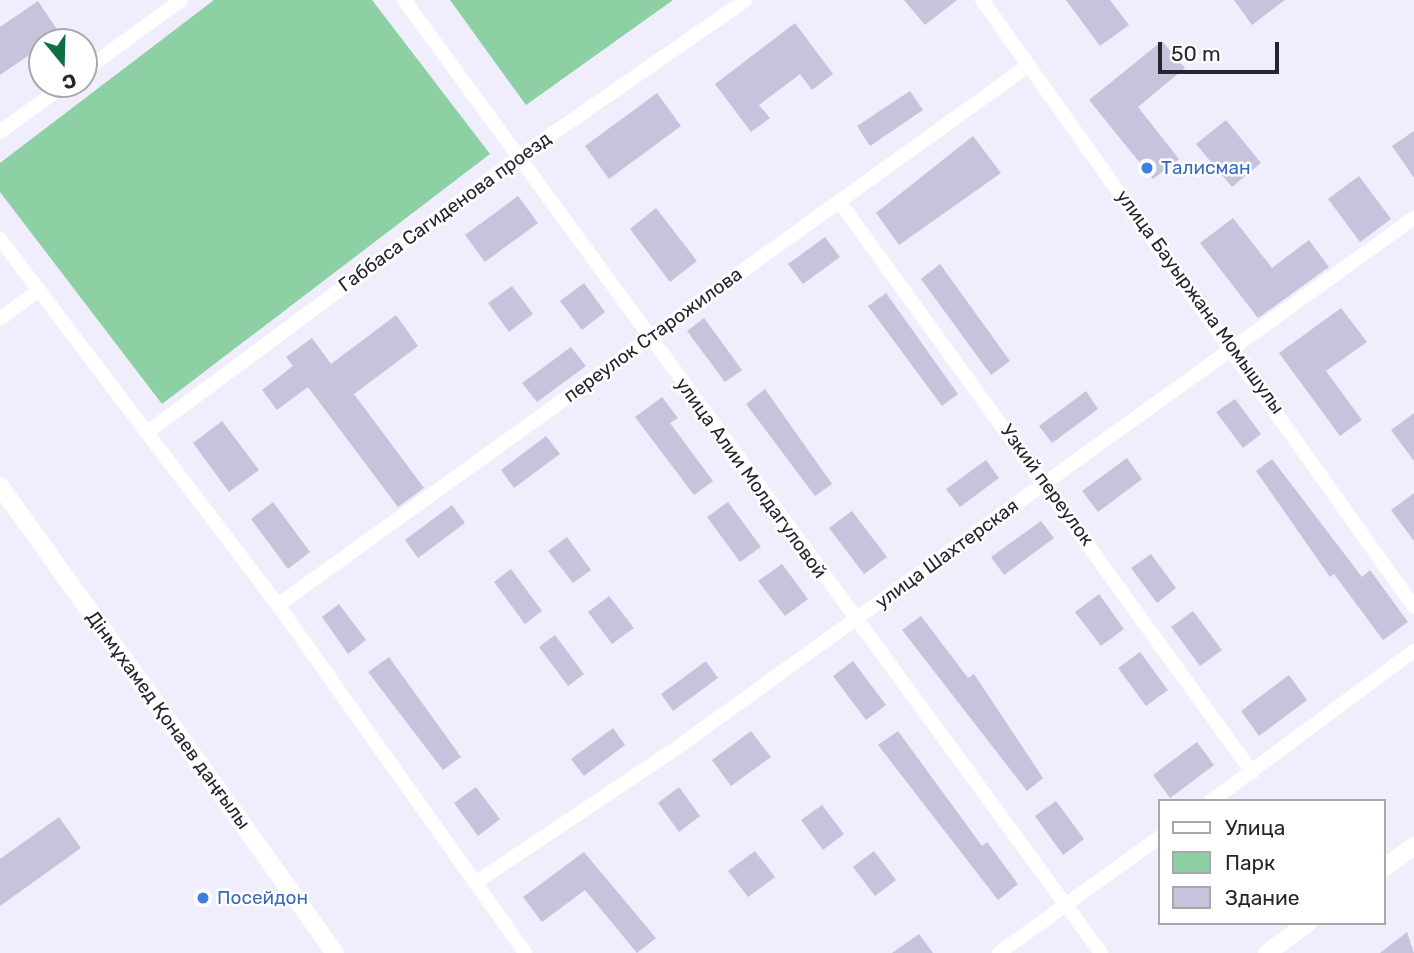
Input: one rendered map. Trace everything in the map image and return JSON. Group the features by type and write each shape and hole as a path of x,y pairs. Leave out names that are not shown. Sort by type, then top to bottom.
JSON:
{"street":[{"path":"98,61 181,0"},
{"name":"улица Алии Молдагуловой","path":"404,0 648,338 1101,953"},
{"name":"Габбаса Сагиденова проезд","path":"149,431 519,157 746,0"},
{"name":"улица Бауыржана Момышулы","path":"982,0 1235,349 1414,607"},
{"name":"переулок Старожилова","path":"278,605 1029,65"},
{"path":"0,132 47,98"},
{"name":"Узкий переулок","path":"839,201 1046,483 1252,772"},
{"name":"улица Шахтерская","path":"475,883 856,620 1414,218"},
{"path":"0,240 36,292 149,431 278,605 525,953"},
{"path":"0,319 36,292"},
{"name":"Дінмұхамед Қонаев даңғылы","path":"0,486 335,953"},
{"path":"1214,799 1414,651"},
{"path":"999,953 1158,838"},
{"path":"1386,867 1414,846"},
{"path":"1267,953 1305,925"}],"green space":[{"path":"214,0 372,0 490,154 162,404 0,192 0,163 85,98 98,98 98,88"},
{"path":"450,0 673,0 526,105"}],"building":[{"path":"904,0 957,0 925,25"},
{"path":"1066,0 1110,0 1129,25 1100,46"},
{"path":"1234,0 1285,0 1252,25"},
{"path":"38,1 56,28 28,28 28,56 0,75 0,27"},
{"path":"795,23 833,74 812,90 800,74 759,105 770,118 751,132 715,84"},
{"path":"1162,41 1185,68 1138,107 1179,159 1153,179 1089,100"},
{"path":"910,91 923,110 870,146 857,126"},
{"path":"657,93 681,126 609,179 585,146"},
{"path":"1226,120 1261,163 1232,187 1196,144"},
{"path":"1414,131 1414,178 1392,146"},
{"path":"973,136 1001,173 899,245 876,213"},
{"path":"1359,176 1391,219 1360,242 1328,199"},
{"path":"518,196 538,223 485,262 465,235"},
{"path":"656,208 697,261 670,282 630,229"},
{"path":"1233,218 1272,268 1309,240 1329,267 1258,318 1200,243"},
{"path":"825,237 840,257 803,284 788,264"},
{"path":"940,264 1010,361 991,375 921,279"},
{"path":"584,283 605,312 582,330 560,301"},
{"path":"512,286 533,314 509,332 488,303"},
{"path":"886,293 958,394 942,406 868,306"},
{"path":"1341,308 1367,342 1326,371 1362,420 1340,436 1279,353"},
{"path":"396,315 418,346 354,394 424,488 398,507 308,387 277,410 262,390 293,366 286,357 312,338 331,364"},
{"path":"704,318 742,370 725,382 687,331"},
{"path":"571,347 586,366 537,402 522,383"},
{"path":"765,389 832,484 815,496 746,404"},
{"path":"1086,391 1098,409 1052,443 1039,426"},
{"path":"662,397 678,418 670,423 713,481 694,495 635,417"},
{"path":"1235,399 1261,434 1243,448 1216,412"},
{"path":"1414,413 1414,461 1391,430"},
{"path":"222,421 259,470 229,492 193,443"},
{"path":"546,436 560,454 514,488 501,470"},
{"path":"1127,458 1142,479 1098,512 1082,491"},
{"path":"1272,459 1362,577 1370,570 1408,622 1383,640 1334,574 1330,577 1256,471"},
{"path":"986,460 999,478 960,507 946,489"},
{"path":"1414,493 1414,541 1391,510"},
{"path":"273,502 310,552 288,569 251,519"},
{"path":"728,502 761,547 740,562 707,517"},
{"path":"452,505 465,523 418,558 405,540"},
{"path":"852,511 887,557 864,574 829,528"},
{"path":"1041,521 1054,538 1004,575 991,557"},
{"path":"567,537 591,570 573,583 548,551"},
{"path":"1151,554 1176,588 1157,603 1131,568"},
{"path":"782,564 808,599 785,616 758,581"},
{"path":"511,569 542,611 525,624 494,582"},
{"path":"1099,594 1124,629 1101,646 1075,612"},
{"path":"609,596 634,628 612,644 588,612"},
{"path":"339,604 366,640 348,654 322,617"},
{"path":"1193,611 1222,650 1200,666 1171,627"},
{"path":"921,616 968,678 974,674 1043,778 1027,791 902,630"},
{"path":"555,635 584,674 568,686 539,647"},
{"path":"1140,652 1168,690 1146,706 1118,668"},
{"path":"389,657 461,757 443,770 368,672"},
{"path":"706,661 718,678 673,711 661,694"},
{"path":"853,661 886,705 866,720 833,676"},
{"path":"1289,675 1307,700 1259,736 1241,711"},
{"path":"613,728 625,745 584,776 571,759"},
{"path":"751,731 771,757 731,786 712,760"},
{"path":"898,731 982,846 987,842 1018,884 998,900 878,745"},
{"path":"1197,742 1214,765 1170,798 1153,775"},
{"path":"476,787 500,819 478,836 454,803"},
{"path":"679,787 700,816 679,832 658,803"},
{"path":"1056,801 1084,839 1063,855 1035,816"},
{"path":"822,805 844,834 823,850 801,820"},
{"path":"59,817 81,848 0,906 0,859"},
{"path":"755,851 775,877 748,897 728,871"},
{"path":"874,851 896,880 875,896 853,867"},
{"path":"584,852 656,938 637,953 585,890 542,922 523,897"},
{"path":"1407,932 1414,953 1380,953"},
{"path":"919,934 933,953 892,953"}],"place":[{"name":"Талисман","path":"1147,168"},
{"name":"Посейдон","path":"203,898"}]}
